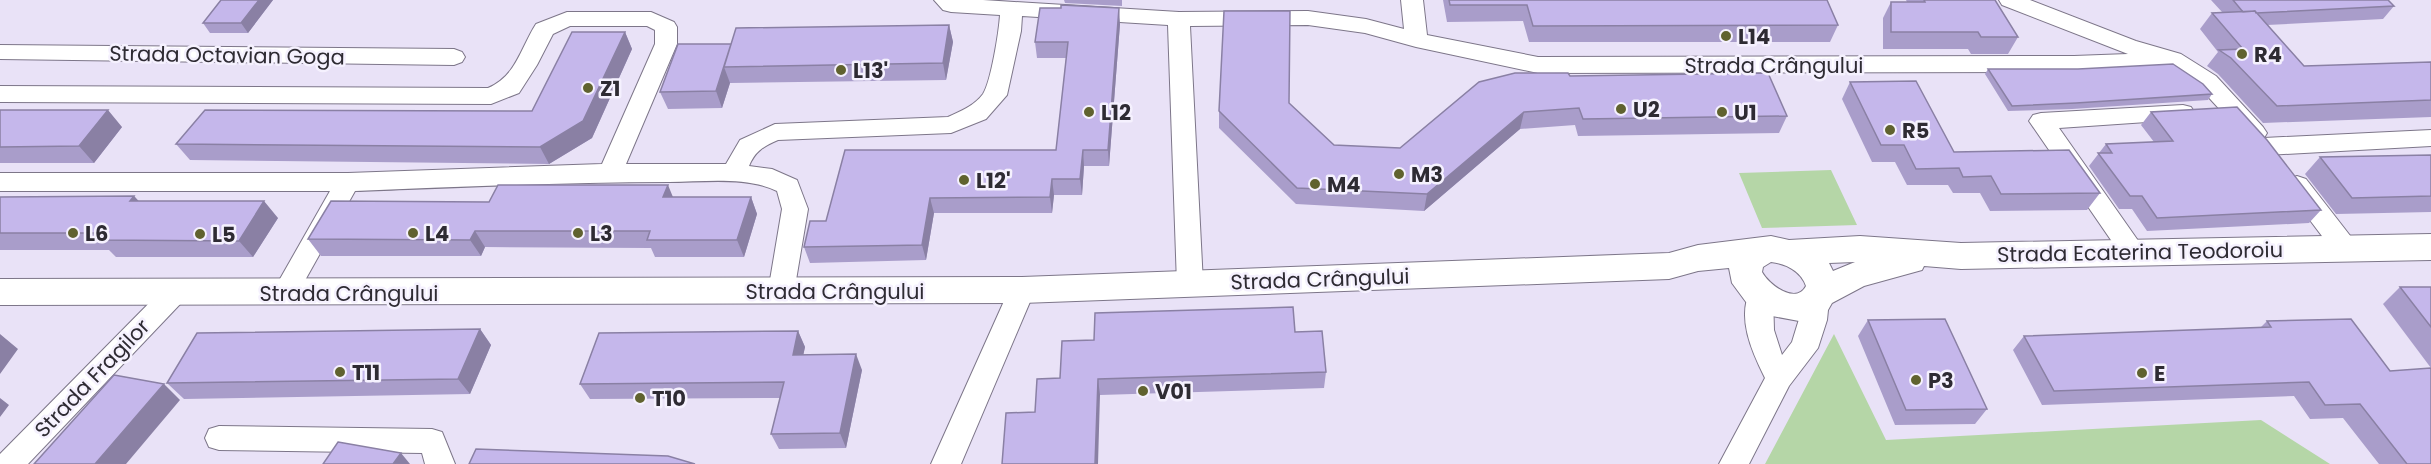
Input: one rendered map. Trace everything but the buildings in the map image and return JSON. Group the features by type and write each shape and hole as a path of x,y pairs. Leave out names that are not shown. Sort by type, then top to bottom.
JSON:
{"main road":[{"name":"Strada Ecaterina Teodoroiu","path":"1776,251 1860,249 1935,256 2431,247"},
{"name":"Strada Crângului","path":"0,292 1022,290 1669,266 1698,258 1776,251"},
{"path":"1776,251 1809,262 1816,270 1823,286 1819,297 1800,307 1780,306 1755,292 1745,269 1747,261 1753,255 1776,251"},
{"name":"Strada Ecaterina Teodoroiu","path":"1819,297 1855,275 1935,256"},
{"name":"Strada Crângului","path":"1669,266 1755,292"}],"street":[{"name":"Strada Crângului","path":"945,0 951,5 1179,19 1308,18 1366,26 1416,40 1538,65 2063,64 2173,59"},
{"path":"1412,0 1416,40"},
{"path":"2010,0 2128,46 2173,59 2208,82 2267,146 2346,249"},
{"path":"735,172 741,152 757,140 775,132 951,125 978,113 994,95 1010,31 1011,9"},
{"path":"0,94 491,96 511,87 526,65 544,29 556,22 567,19 651,19 666,27 666,44 610,173"},
{"path":"1179,19 1190,284"},
{"name":"Strada Octavian Goga","path":"0,52 453,57"},
{"path":"2133,252 2041,121 2234,110"},
{"path":"2267,146 2431,138"},
{"path":"0,182 348,182 610,173 735,172 772,178 788,186 795,209 781,291"},
{"path":"285,293 348,182"},
{"path":"946,464 1022,290"},
{"path":"1755,292 1757,321 1764,349 1779,378"},
{"name":"Strada Fragilor","path":"9,464 175,293"},
{"path":"1734,464 1779,378 1804,348 1819,297"},
{"path":"219,438 432,441 440,464"}],"green space":[{"path":"1831,170 1857,225 1762,228 1739,173"},
{"path":"1834,334 1886,440 2261,420 2330,464 1765,464"}],"place":[{"name":"L14","path":"1726,36"},
{"name":"R4","path":"2242,54"},
{"name":"L13'","path":"841,70"},
{"name":"Z1","path":"588,88"},
{"name":"U2","path":"1621,109"},
{"name":"L12","path":"1089,112"},
{"name":"U1","path":"1722,112"},
{"name":"R5","path":"1890,130"},
{"name":"M3","path":"1399,174"},
{"name":"L12'","path":"964,180"},
{"name":"M4","path":"1315,184"},
{"name":"L6","path":"73,233"},
{"name":"L4","path":"413,233"},
{"name":"L3","path":"578,233"},
{"name":"L5","path":"200,234"},
{"name":"T11","path":"340,372"},
{"name":"E","path":"2142,373"},
{"name":"P3","path":"1916,380"},
{"name":"V01","path":"1143,391"},
{"name":"T10","path":"640,398"}]}
